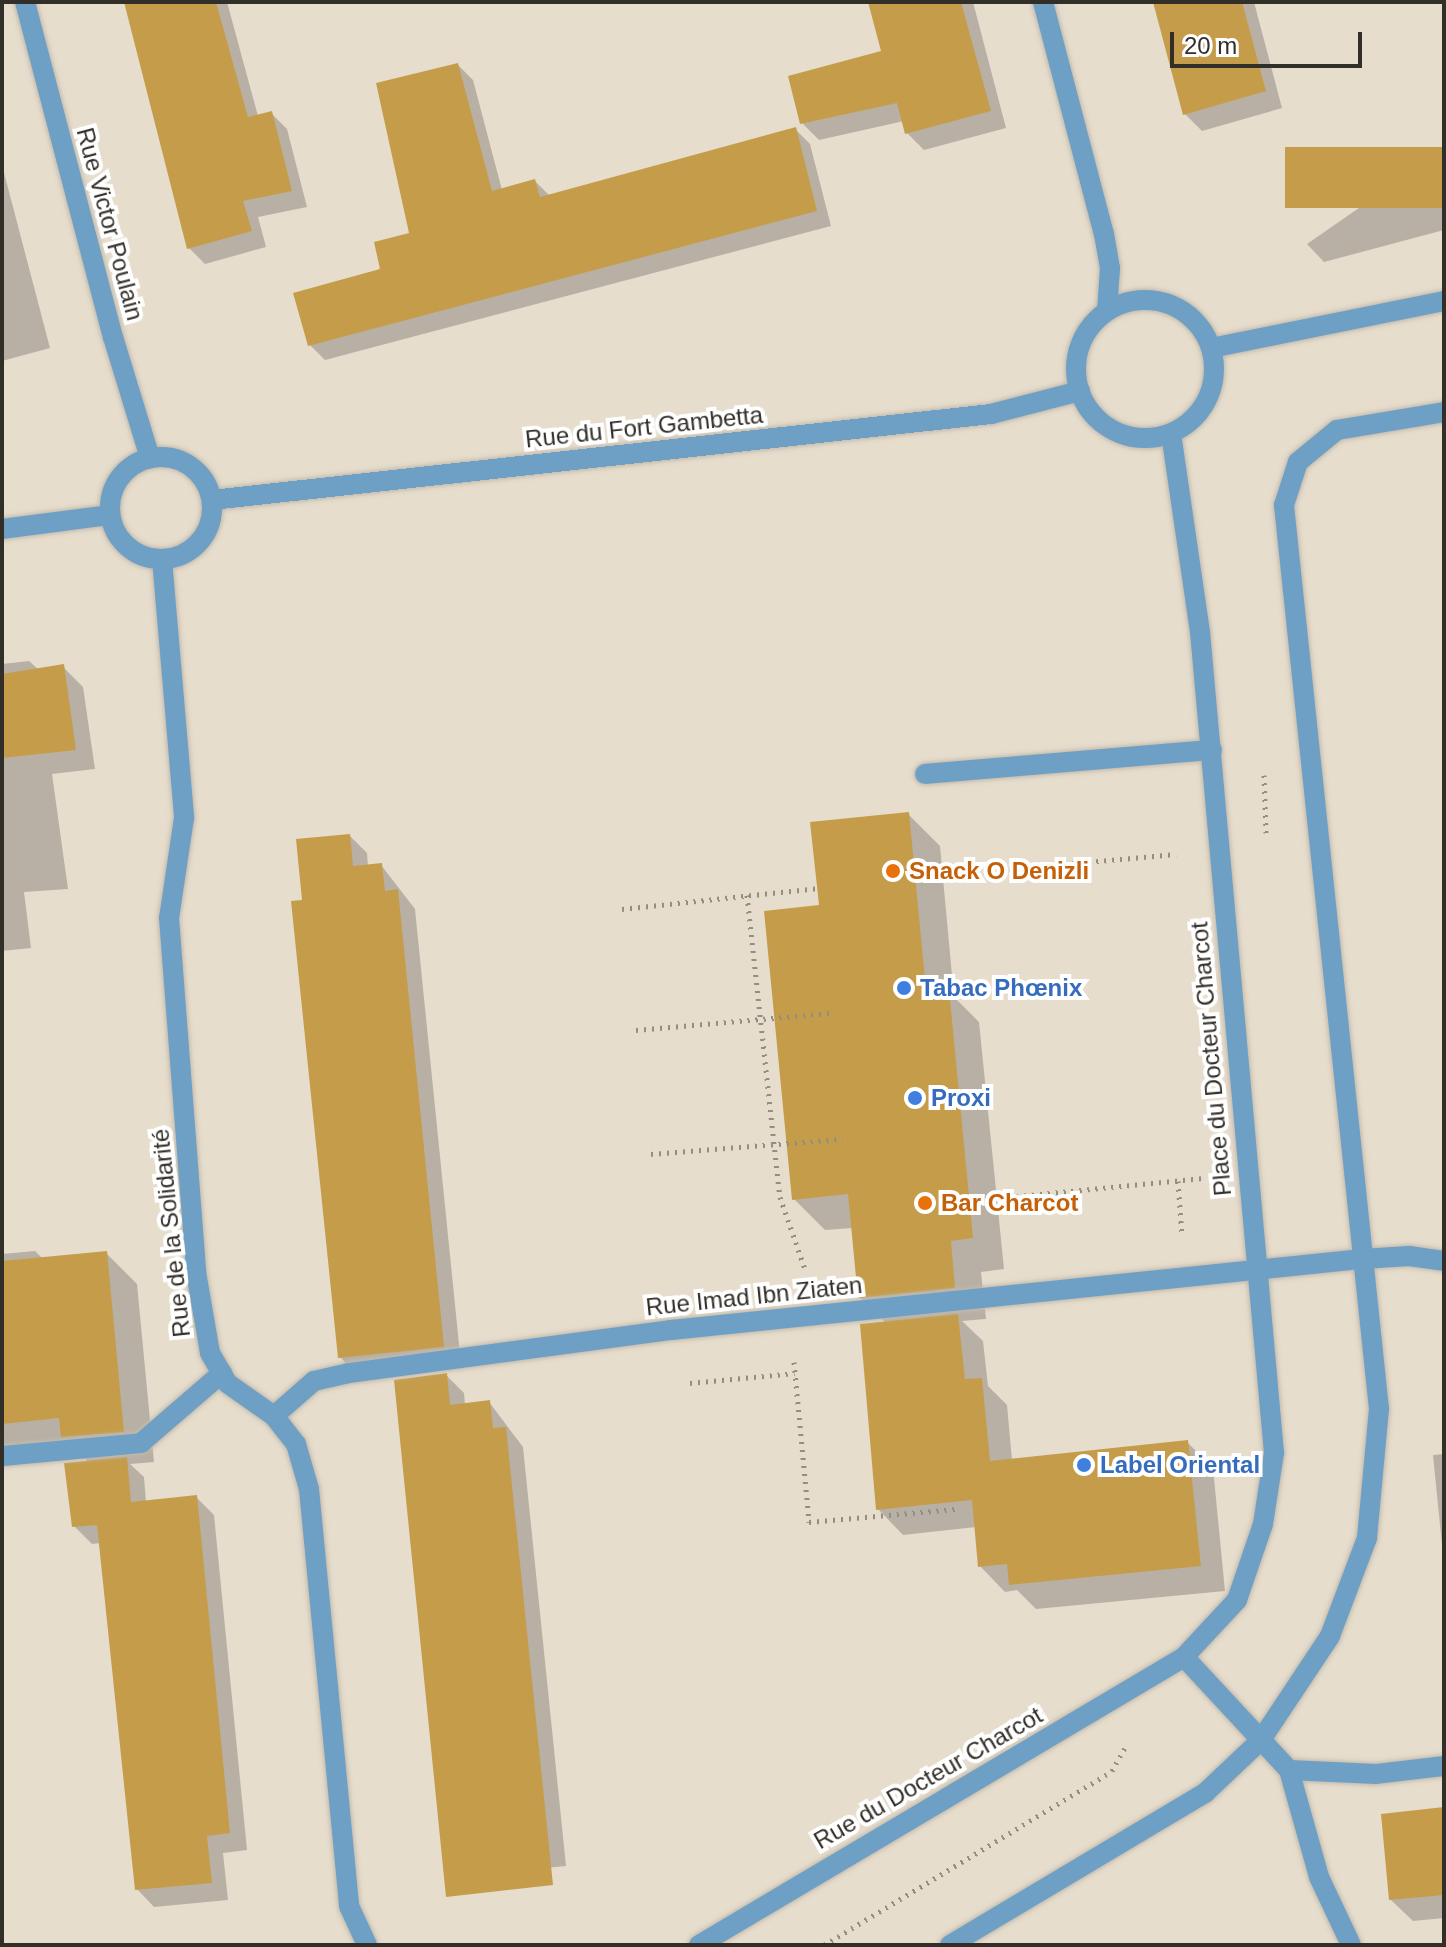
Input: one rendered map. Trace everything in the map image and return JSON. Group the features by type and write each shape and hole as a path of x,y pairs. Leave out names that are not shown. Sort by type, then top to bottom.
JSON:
{"street":[{"name":"Rue Victor Poulain","path":"25,2 113,337 150,458"},
{"path":"1043,2 1104,234 1110,268 1107,311 1080,347 1080,391 1091,412 1127,435 1171,434 1189,423 1212,389 1211,348 1202,328 1169,303 1147,299 1107,311"},
{"path":"1211,348 1444,301"},
{"name":"Rue du Fort Gambetta","path":"212,500 991,414 1080,391"},
{"path":"950,1945 1205,1793 1261,1740 1330,1636 1367,1538 1379,1409 1284,505 1298,462 1337,430 1444,412"},
{"name":"Place du Docteur Charcot","path":"1171,434 1194,576 1212,750 1255,1270 1274,1453 1263,1524 1237,1600 1184,1657"},
{"path":"150,458 171,458 190,466 212,500 210,522 200,541 183,554 162,559 127,547 110,515 119,479 150,458"},
{"path":"2,529 110,515"},
{"name":"Rue de la Solidarité","path":"162,559 184,818 169,918 196,1272 210,1353 227,1383 274,1416 296,1444 309,1489 349,1906 367,1945"},
{"path":"925,774 1212,750"},
{"name":"Rue Imad Ibn Ziaten","path":"274,1416 314,1381 349,1373 671,1330 814,1318 952,1297 1362,1259 1444,1261"},
{"path":"2,1456 141,1443 222,1373"},
{"path":"1184,1657 1289,1770 1319,1877 1351,1945"},
{"name":"Rue du Docteur Charcot","path":"699,1945 1184,1657"},
{"path":"1289,1770 1376,1774 1444,1766"}],"path":[{"path":"945,875 1267,847 1264,761"},
{"path":"622,909 817,888"},
{"path":"747,895 780,1197 808,1276 814,1318"},
{"path":"636,1030 830,1013"},
{"path":"651,1154 842,1139"},
{"path":"976,1200 1247,1175"},
{"path":"789,1320 809,1522 955,1509"},
{"path":"690,1383 795,1373"},
{"path":"824,1945 1112,1771 1132,1736"}],"building":[{"path":"124,2 216,2 248,117 272,111 292,191 243,201 252,231 187,249"},
{"path":"868,2 961,2 991,111 905,134 897,103 800,124 788,76 881,51"},
{"path":"1153,2 1242,2 1266,91 1183,115"},
{"path":"458,63 492,191 535,179 540,197 796,127 817,211 308,346 293,293 380,269 374,242 409,233 376,83"},
{"path":"1285,147 1444,147 1444,208 1285,208"},
{"path":"64,664 76,750 2,758 2,674"},
{"path":"909,812 926,990 949,989 973,1238 951,1241 955,1288 858,1298 848,1194 792,1200 764,911 819,905 810,822"},
{"path":"350,834 353,866 382,863 385,891 398,889 444,1347 338,1358 291,901 302,900 296,839"},
{"path":"107,1251 124,1432 61,1437 59,1418 2,1424 2,1261"},
{"path":"958,1314 965,1379 982,1378 990,1461 1188,1440 1201,1566 1009,1585 1007,1564 978,1567 972,1500 876,1510 860,1324"},
{"path":"447,1373 450,1405 490,1400 493,1428 506,1427 553,1885 446,1897 394,1380"},
{"path":"127,1457 131,1502 197,1495 230,1833 207,1836 212,1883 135,1890 97,1525 72,1527 64,1463"},
{"path":"1444,1807 1444,1895 1389,1900 1381,1814"}],"place":[{"name":"Snack O Denizli","path":"893,871"},
{"name":"Tabac Phœnix","path":"904,988"},
{"name":"Proxi","path":"915,1098"},
{"name":"Bar Charcot","path":"925,1203"},
{"name":"Label Oriental","path":"1084,1465"}]}
